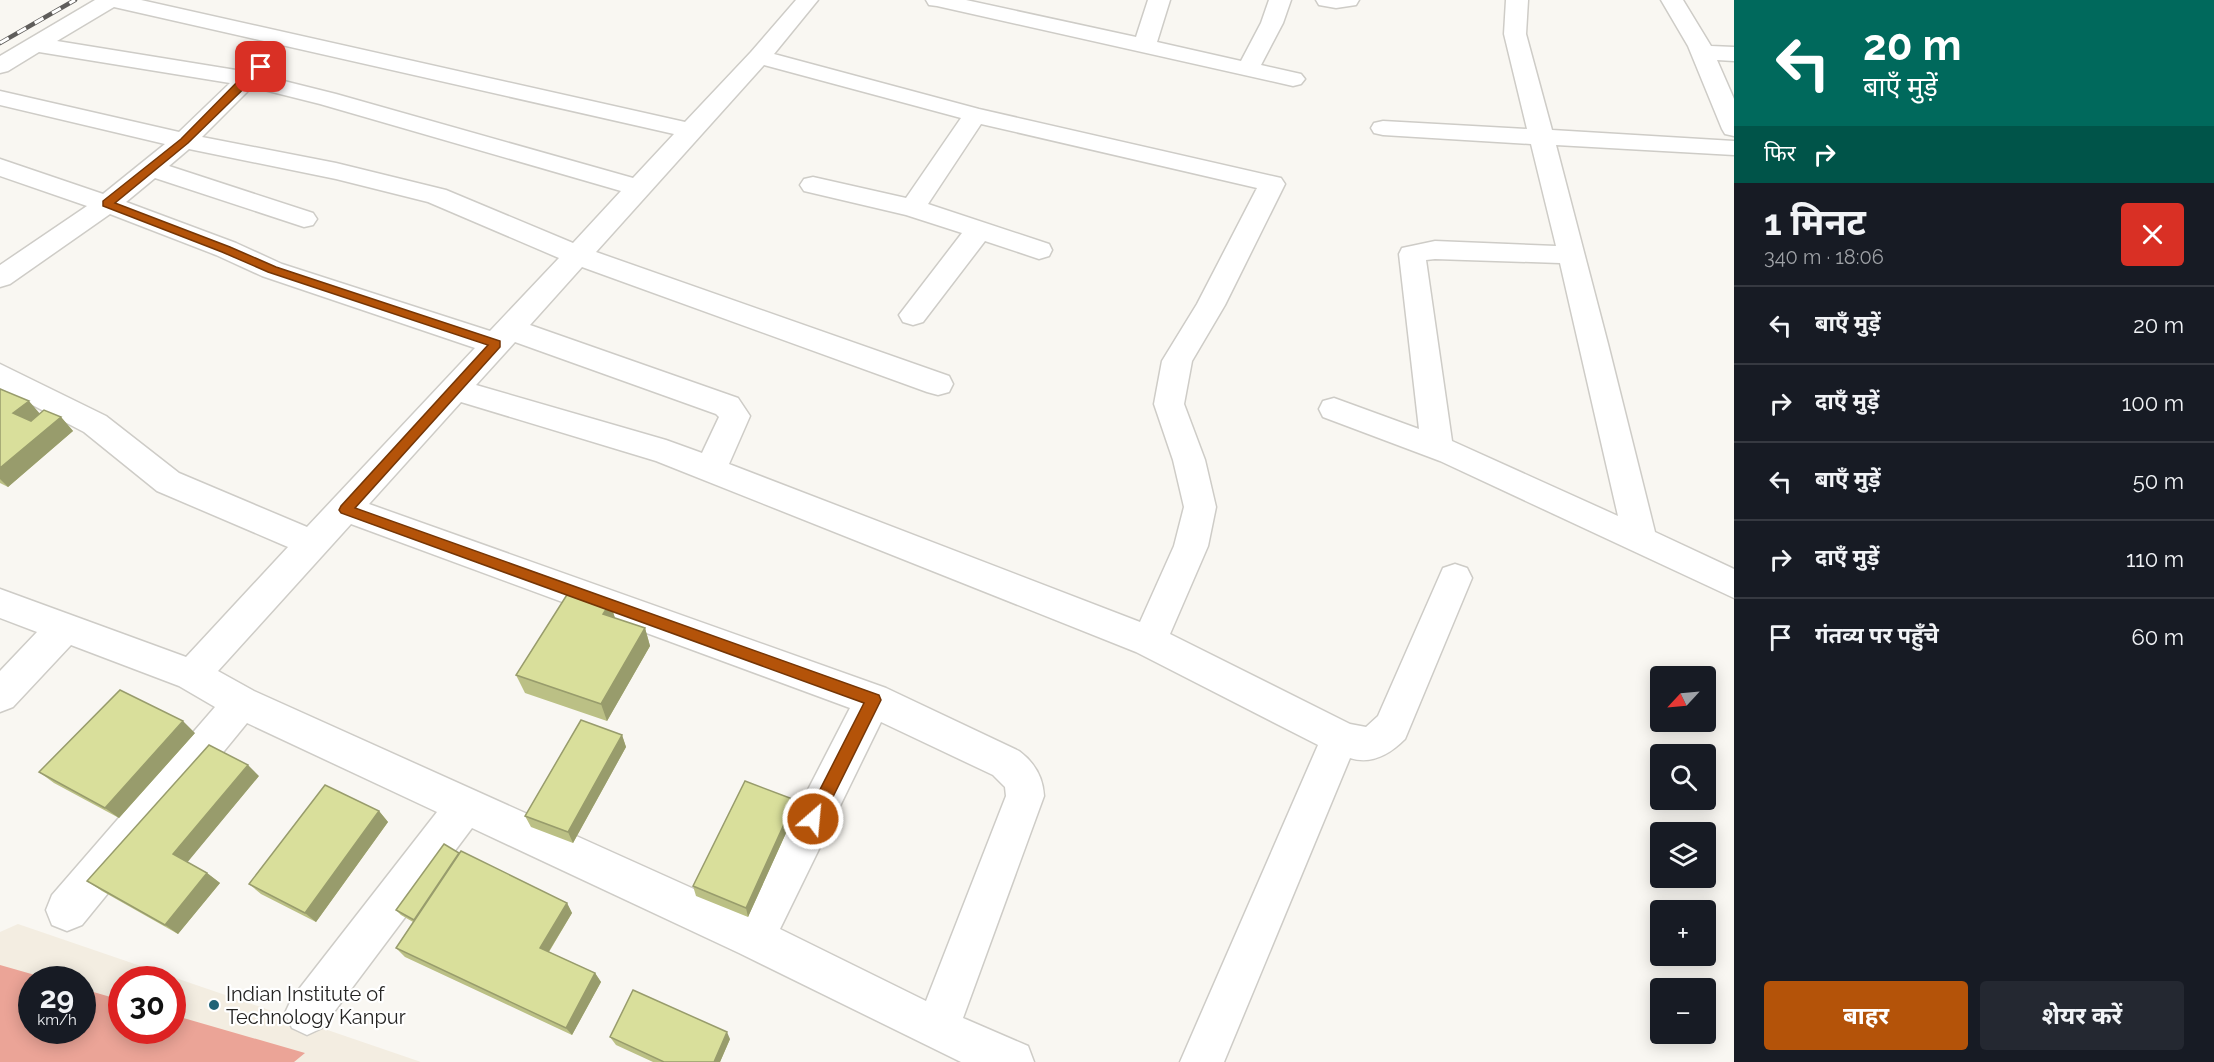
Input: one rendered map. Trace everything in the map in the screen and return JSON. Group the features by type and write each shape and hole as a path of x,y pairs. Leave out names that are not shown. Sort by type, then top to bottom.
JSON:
{"street":[{"path":"0,66 111,0 301,34 692,131"},
{"path":"192,675 579,256 759,57 807,0"},
{"path":"937,0 1028,10 1144,46 1293,79"},
{"path":"1144,46 1160,0"},
{"path":"1248,69 1272,23 1280,0"},
{"path":"1327,0 1336,2 1348,0"},
{"path":"1517,0 1515,34 1572,255 1640,540"},
{"path":"1672,0 1682,14 1702,53 1734,129"},
{"path":"0,278 107,204 184,141 246,79 301,34"},
{"path":"38,45 246,79 328,99 639,189"},
{"path":"1702,53 1734,54"},
{"path":"759,57 975,115 1272,184 1211,305 1177,361 1169,404 1189,460 1200,507 1191,546 1149,641"},
{"path":"0,98 184,141 336,171 437,196 579,256 938,384"},
{"path":"913,208 975,115"},
{"path":"1383,128 1540,135 1734,148"},
{"path":"0,167 226,249 272,270 503,336 727,406 735,416 711,469"},
{"path":"151,168 304,219"},
{"path":"813,185 913,208 1039,250"},
{"path":"913,315 979,230"},
{"path":"1437,447 1412,254 1434,250 1572,255"},
{"path":"0,375 95,424 168,482 314,544"},
{"path":"454,389 666,452 711,469 1149,641 1340,738 1363,745 1376,743 1392,728 1455,578"},
{"path":"1334,409 1437,447 1734,584"},
{"path":"345,510 873,700 1006,763 1017,771 1025,782 1025,796 937,1029"},
{"path":"0,603 192,675 241,704 754,938 937,1029 1012,1062"},
{"path":"0,696 64,628"},
{"path":"754,938 873,700"},
{"path":"67,910 241,704"},
{"path":"1202,1062 1340,738"},
{"path":"307,1013 465,807"}],"shaded area":[{"name":"Indian Institute of Technology Kanpur","path":"18,924 141,966 108,966 108,1044 186,1044 186,982 421,1062 0,1062 0,932"},
{"path":"0,965 18,970 18,1044 96,1044 96,993 108,996 108,1044 186,1044 186,1019 305,1053 294,1062 0,1062"}],"building":[{"path":"0,389 29,401 13,413 31,421 44,410 61,417 0,468"},
{"path":"570,590 610,603 603,614 645,628 601,704 516,675"},
{"path":"120,690 183,721 105,808 39,772"},
{"path":"581,720 622,735 568,832 525,816"},
{"path":"209,745 248,765 173,854 207,873 165,925 87,881"},
{"path":"745,781 795,800 746,908 693,886"},
{"path":"325,785 379,811 305,913 249,884"},
{"path":"444,844 459,853 414,920 396,910"},
{"path":"461,851 567,903 540,948 595,973 566,1028 396,948"},
{"path":"633,990 727,1032 714,1062 664,1062 610,1037"}],"railway":[{"path":"0,43 75,0"}],"place":[{"name":"Indian Institute of Technology Kanpur","path":"214,1005"}],"route":[{"path":"261,67 184,141 107,204 226,249 272,270 496,344 345,510 873,700 813,819"}]}
